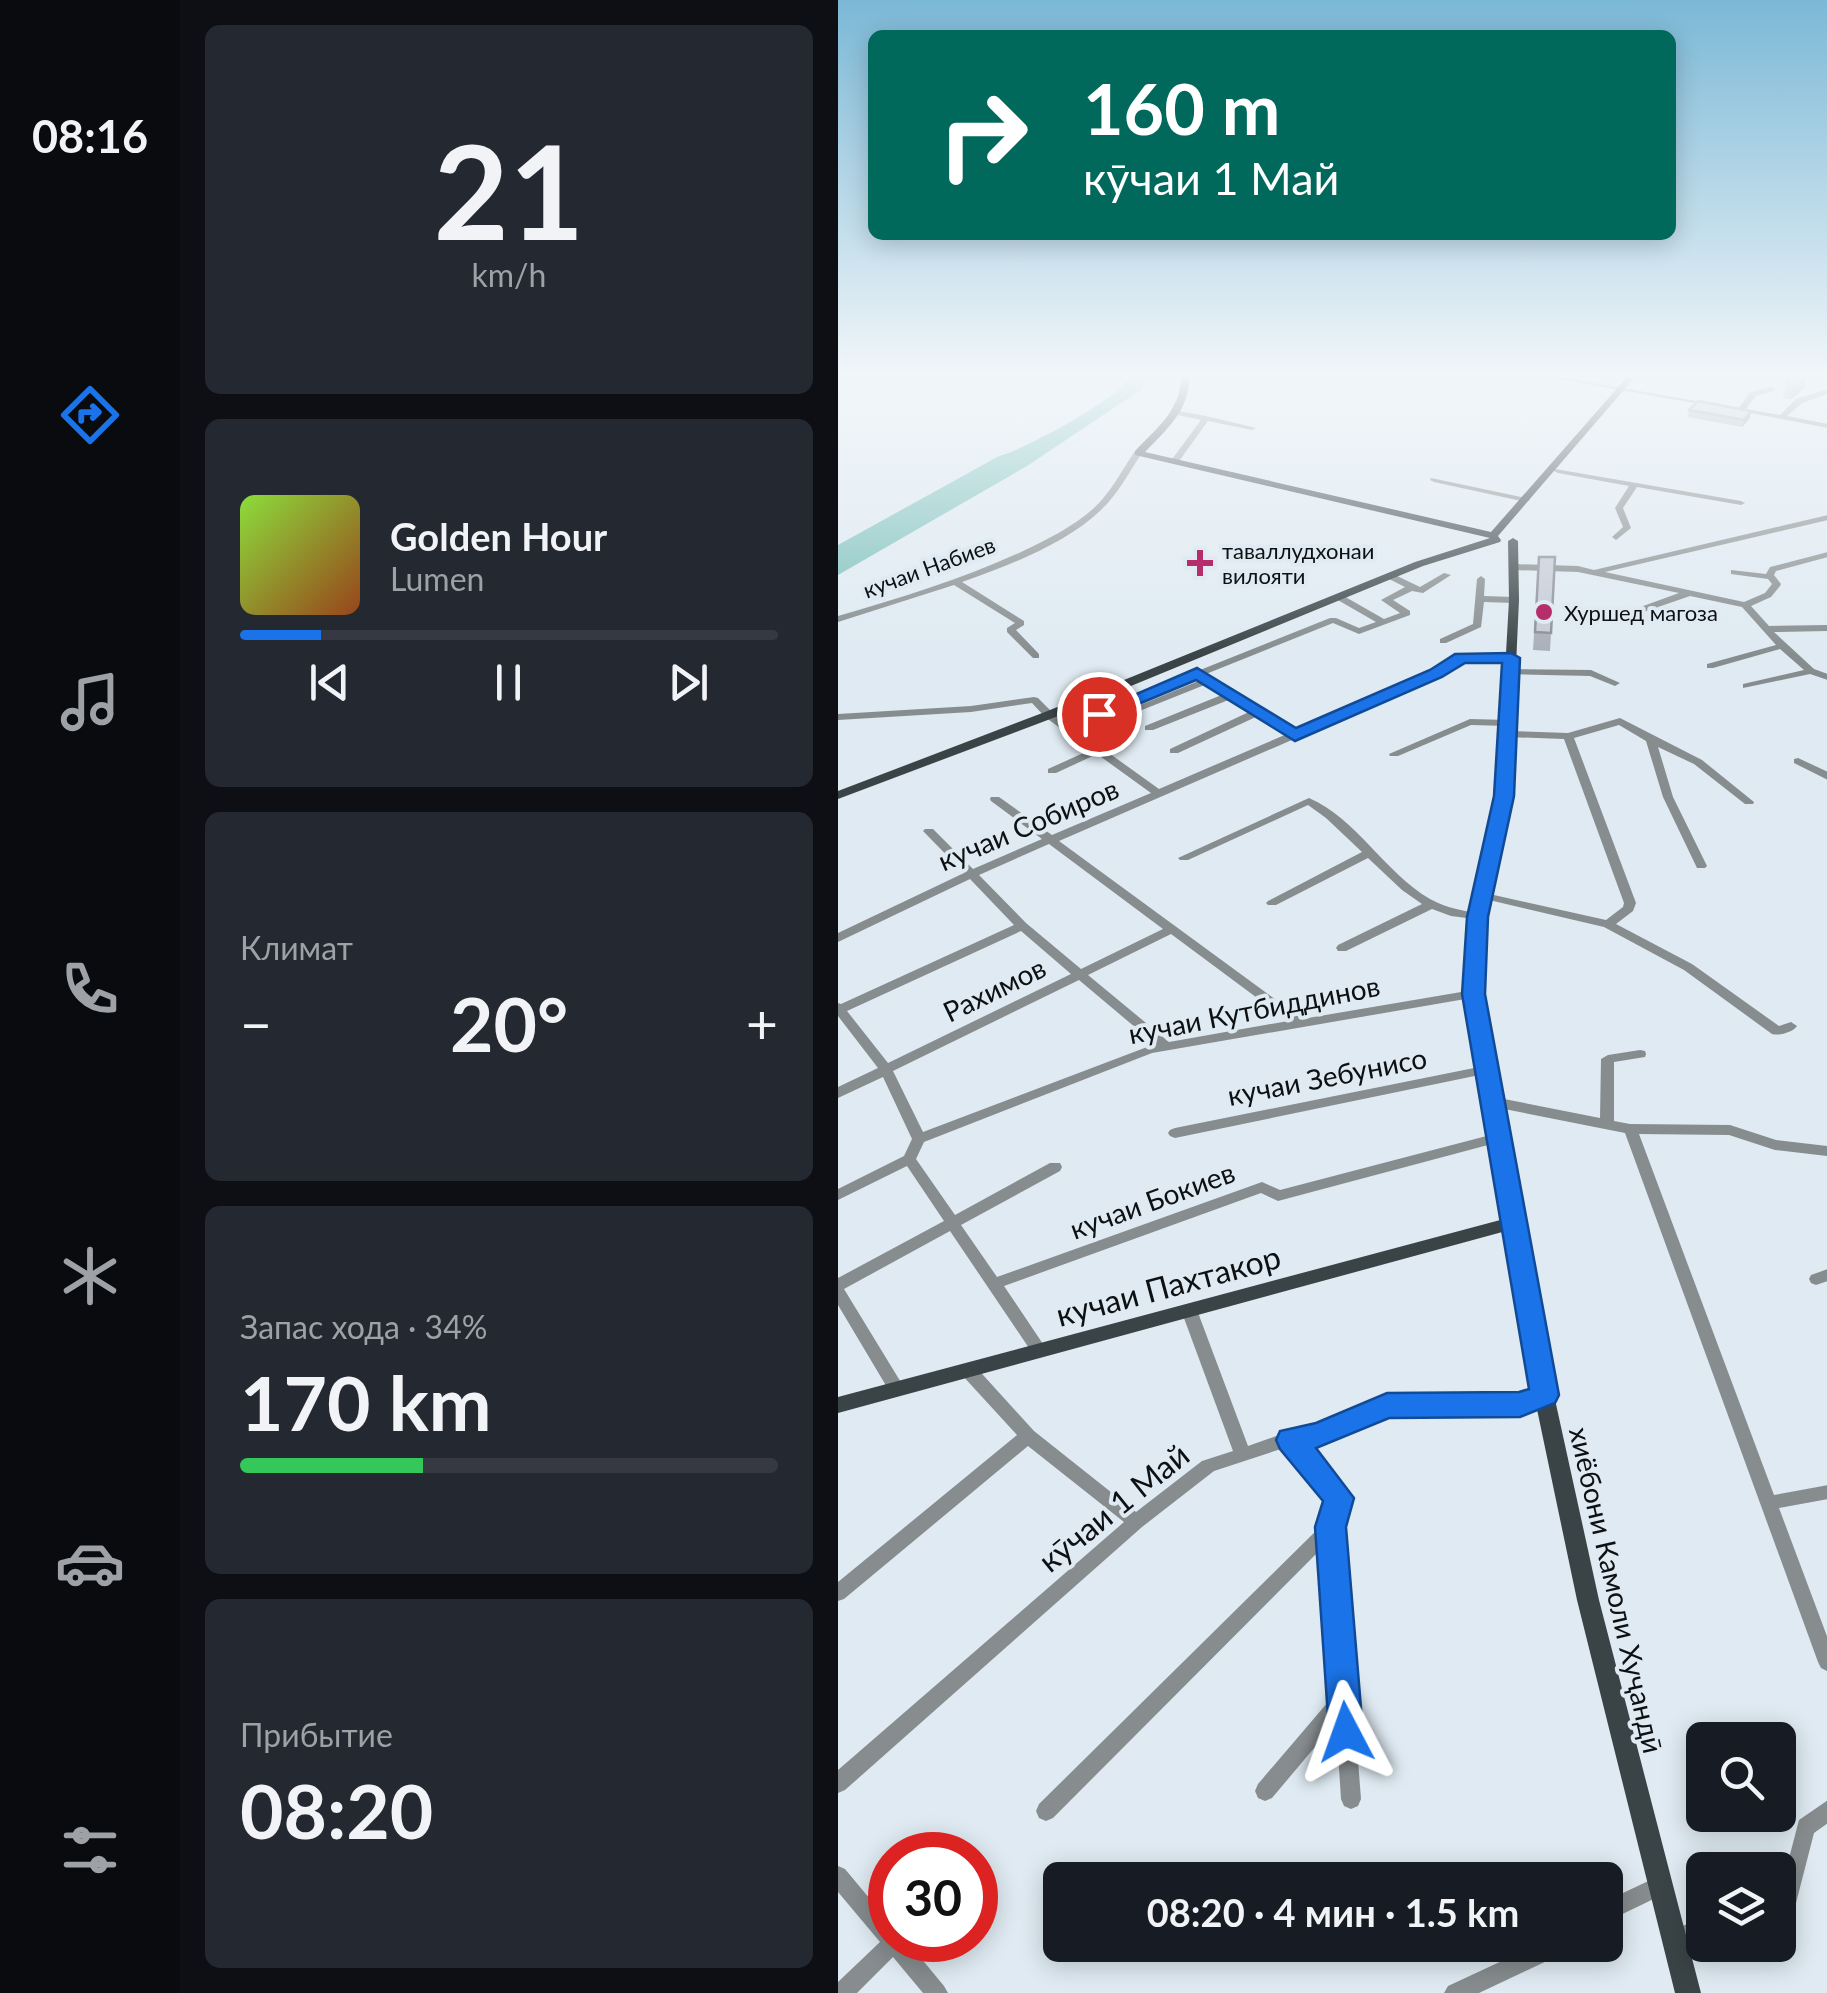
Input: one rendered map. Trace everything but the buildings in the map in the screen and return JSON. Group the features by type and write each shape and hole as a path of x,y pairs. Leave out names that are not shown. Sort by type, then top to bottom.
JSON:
{"main road":[{"path":"1207,470 1505,543"},
{"path":"1505,543 1530,501 1556,470"},
{"path":"838,794 1048,715 1390,576 1505,543 1530,501 1558,472"},
{"name":"хиёбони Камоли Хуҷандӣ","path":"1505,543 1514,600 1504,796 1478,917 1473,994 1544,1395 1588,1600 1688,1993"},
{"name":"кучаи Пахтакор","path":"838,1406 1513,1223"}],"street":[{"name":"кучаи Набиев","path":"838,619 1010,559 1082,522 1096,512 1126,470"},
{"path":"1558,472 1741,503"},
{"path":"1434,480 1530,501"},
{"path":"1616,536 1627,528 1619,508 1634,485"},
{"path":"1593,574 1828,517"},
{"path":"1505,543 1568,568 1745,604 1782,646 1811,671 1828,677"},
{"path":"1772,578 1773,569 1828,554"},
{"path":"1734,572 1772,578 1777,584 1768,594 1745,604"},
{"path":"1390,576 1425,590 1448,576"},
{"path":"1443,641 1478,624 1481,579"},
{"path":"954,581 1020,623 1010,629 1036,656"},
{"path":"1123,714 1203,677 1230,660 1306,630 1338,619 1359,631 1408,613 1386,600 1412,588"},
{"path":"1638,611 1692,592"},
{"path":"1339,597 1384,622"},
{"path":"1480,599 1514,600"},
{"path":"1286,618 1306,630"},
{"path":"1767,629 1828,628"},
{"path":"1710,666 1782,646"},
{"path":"1211,648 1230,660"},
{"name":"кучаи Собиров","path":"838,938 969,876 1436,674 1461,658 1591,673 1615,684"},
{"path":"1746,686 1811,671"},
{"path":"1099,714 1154,690 1203,677 1295,735"},
{"path":"1136,679 1154,690"},
{"path":"1149,728 1231,695"},
{"path":"838,717 970,709 1034,700 1048,715 1159,794"},
{"path":"1174,750 1258,712"},
{"path":"1394,754 1470,722 1568,736 1620,721 1698,762 1749,802"},
{"path":"1568,736 1630,903 1608,924"},
{"path":"1651,739 1668,797 1701,866"},
{"path":"1052,770 1098,750"},
{"path":"1798,761 1828,777"},
{"path":"995,799 1300,1024"},
{"path":"1184,858 1309,800 1344,828 1401,887 1459,916 1478,917"},
{"path":"929,831 1022,926 1166,1046"},
{"path":"1272,903 1367,854"},
{"path":"1485,896 1608,924 1688,967 1777,1031 1791,1026"},
{"path":"1342,948 1432,904"},
{"path":"838,1195 909,1159 919,1139 886,1070 839,1009 1022,926"},
{"name":"Рахимов","path":"838,1093 1172,928"},
{"name":"кучаи Кутбиддинов","path":"919,1139 1150,1049 1473,994"},
{"path":"1607,1124 1608,1059 1640,1054"},
{"name":"кучаи Зебунисо","path":"1175,1133 1489,1069"},
{"path":"1494,1102 1630,1129 1730,1130 1775,1145 1828,1151"},
{"path":"1630,1129 1827,1662"},
{"name":"кучаи Бокиев","path":"996,1283 1262,1187 1278,1196 1498,1138"},
{"path":"909,1159 1039,1350"},
{"path":"838,1284 1054,1168"},
{"path":"838,1292 897,1389"},
{"path":"1189,1310 1243,1455"},
{"path":"968,1370 1028,1436 1136,1522"},
{"name":"кӯчаи 1 Май","path":"838,1783 1136,1522 1208,1466 1319,1435 1387,1406 1520,1404 1544,1395"},
{"path":"838,1593 1028,1436"},
{"path":"1291,1440 1339,1498 1330,1527 1351,1799"},
{"path":"1768,1503 1828,1492"},
{"path":"1046,1811 1330,1527"},
{"path":"1265,1791 1343,1699"},
{"path":"1796,1868 1806,1827 1828,1810"},
{"path":"838,1876 868,1912"},
{"path":"1623,1904 1659,1886"},
{"path":"1674,1939 1686,1934"},
{"path":"842,1993 871,1962"},
{"path":"911,1962 937,1993"},
{"path":"1454,1993 1522,1962"}],"shaded area":[{"path":"974,470 1020,470 838,575 838,545"}],"place":[{"name":"таваллудхонаи вилояти","path":"1200,563"},
{"name":"Хуршед магоза","path":"1544,612"}],"route":[{"path":"1099,714 1197,674 1295,735 1436,674 1461,658 1511,658 1504,796 1478,917 1473,994 1544,1395 1520,1404 1387,1406 1319,1435 1291,1440 1339,1498 1330,1527 1346,1732"}]}
